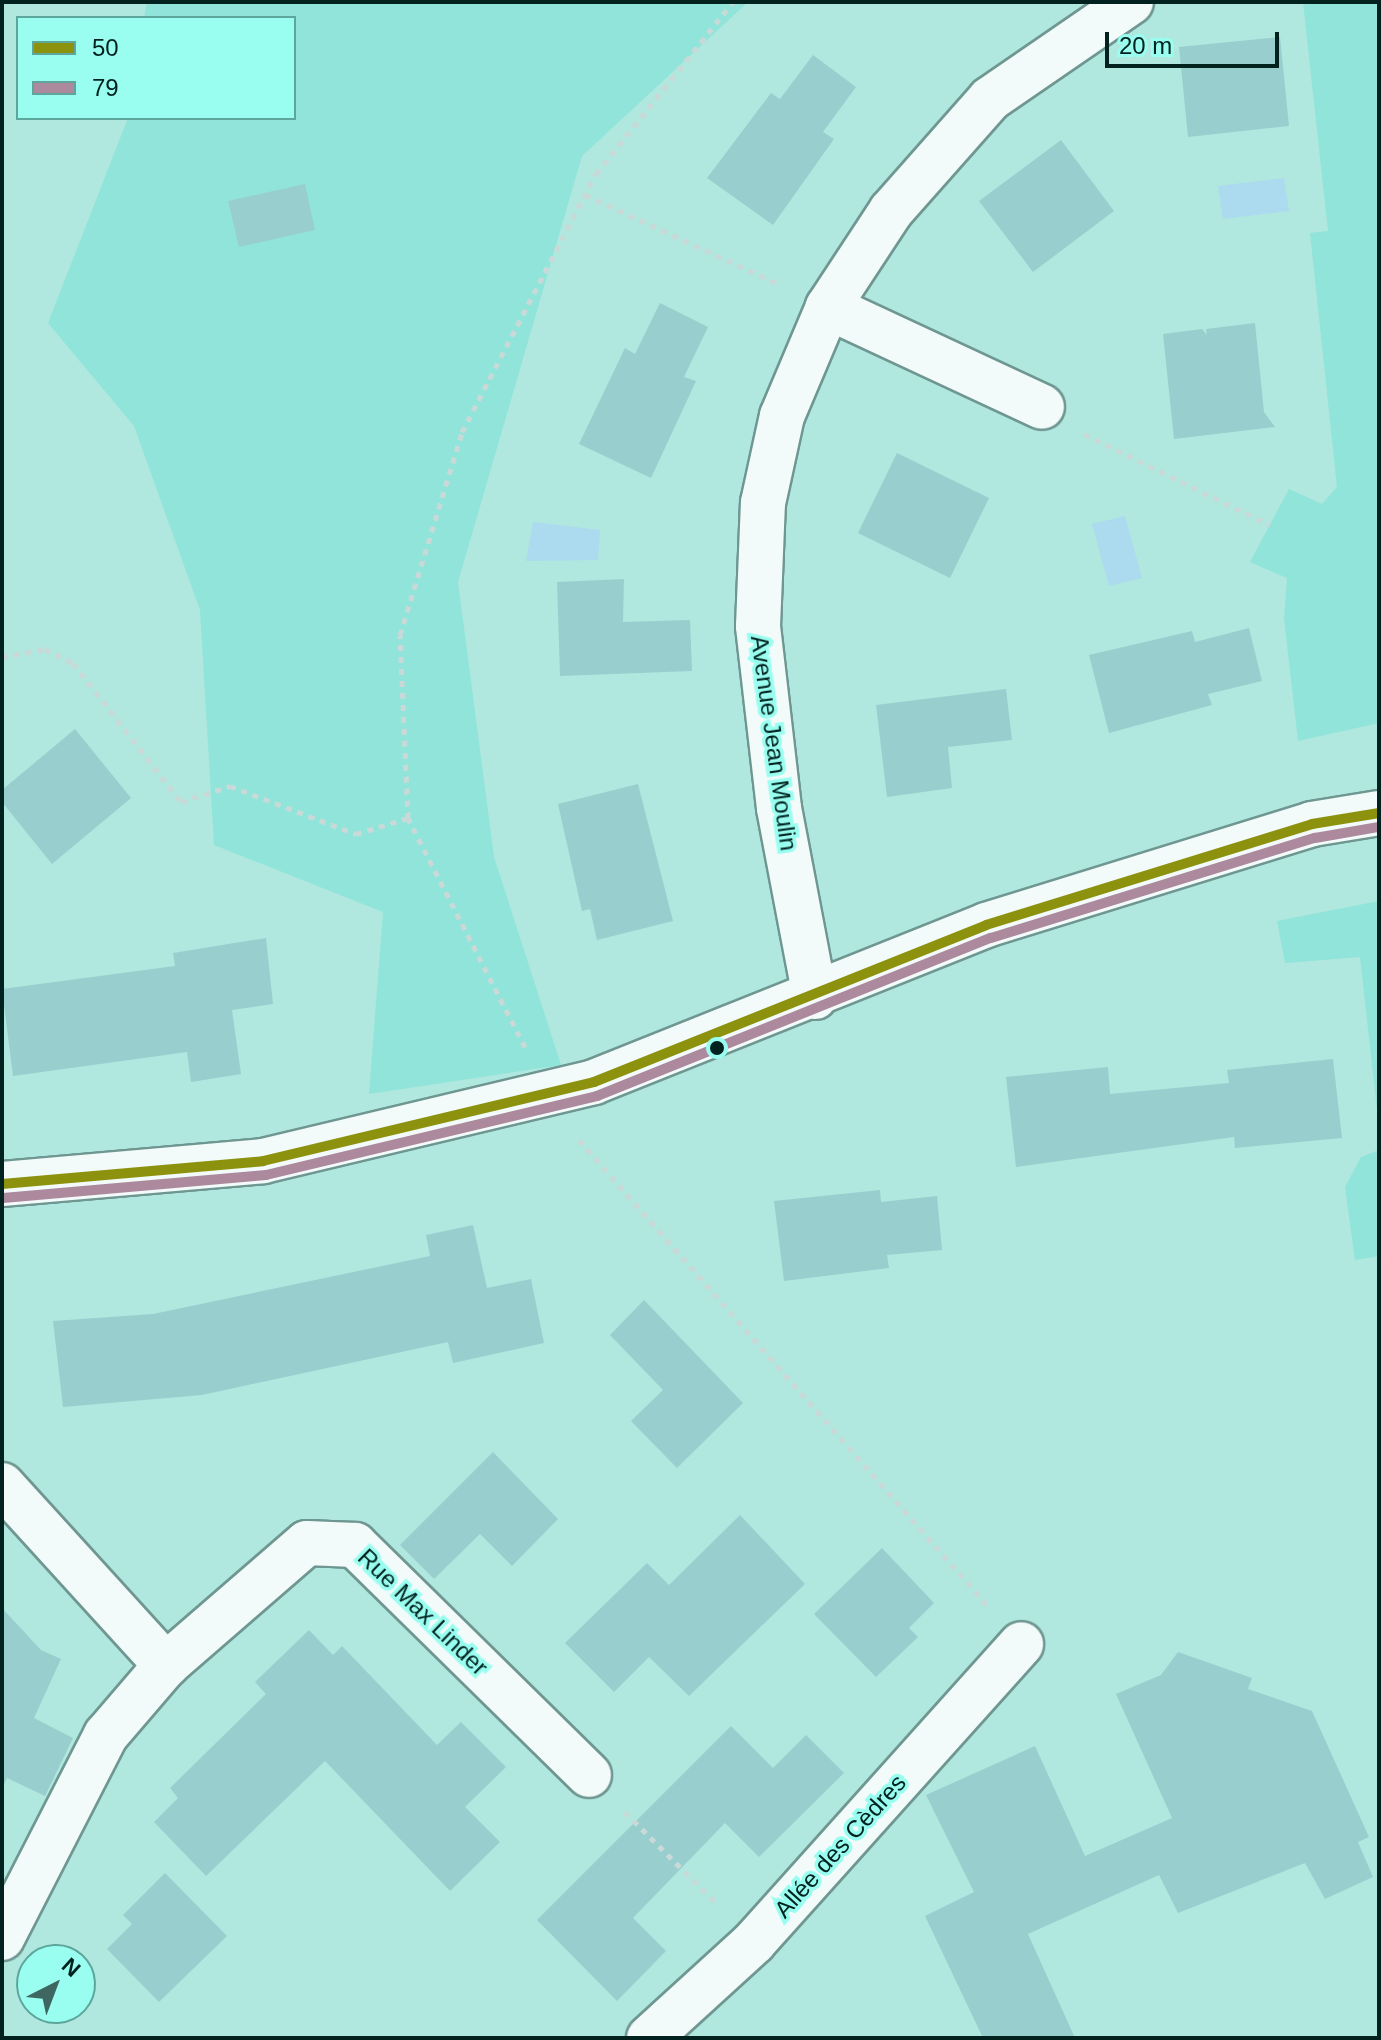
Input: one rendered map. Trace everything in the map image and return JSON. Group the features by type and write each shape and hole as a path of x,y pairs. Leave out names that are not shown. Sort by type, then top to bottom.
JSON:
{"street":[{"name":"Avenue Jean Moulin","path":"815,997 779,808 758,626 763,503 782,416 828,307 891,211 990,99 1131,2"},
{"path":"828,307 1042,407"},
{"path":"2,1184 263,1161 541,1095 815,997 986,925 1166,865 1379,813"},
{"path":"2,1485 166,1665"},
{"name":"Rue Max Linder","path":"2,1938 106,1735 166,1665 307,1543 355,1545 589,1775"},
{"name":"Allée des Cèdres","path":"649,2038 754,1942 1021,1644"}],"path":[{"path":"733,2 585,195 462,432 400,635 408,818 522,1039 541,1095 1021,1644"},
{"path":"585,195 828,307"},
{"path":"1042,407 1270,525"},
{"path":"2,657 45,649 73,663 181,802 230,786 356,834 408,818"},
{"path":"589,1775 754,1942"}],"shaded area":[{"path":"147,2 748,2 582,156 458,582 494,857 561,1065 369,1094 383,912 214,845 200,610 134,426 48,323 127,120 296,120 296,16 144,16"},
{"path":"1303,2 1379,2 1379,723 1298,741 1284,618 1287,578 1250,562 1289,489 1322,504 1337,487 1310,233 1328,231"},
{"path":"1284,178 1289,211 1223,219 1218,186"},
{"path":"1125,516 1142,578 1109,586 1092,524"},
{"path":"533,522 600,530 598,560 526,561"},
{"path":"1379,901 1379,1127 1360,957 1285,963 1277,921"},
{"path":"1379,1150 1379,1256 1355,1260 1345,1187 1361,1157"}],"building":[{"path":"1280,37 1289,126 1188,137 1179,47"},
{"path":"813,55 856,87 823,132 834,139 773,225 707,178 771,93 780,99"},
{"path":"1061,140 1114,211 1033,272 979,201"},
{"path":"305,184 315,230 239,247 228,201"},
{"path":"660,303 708,327 684,377 696,381 651,478 579,444 625,348 635,354"},
{"path":"1255,323 1264,412 1275,427 1174,439 1163,334 1202,329 1207,335 1206,329"},
{"path":"897,453 989,498 950,578 858,533"},
{"path":"624,579 623,622 690,620 692,671 560,676 557,582"},
{"path":"1249,628 1262,681 1208,694 1212,705 1109,733 1089,655 1192,631 1195,642"},
{"path":"1006,689 1012,740 948,747 952,788 887,797 876,705"},
{"path":"75,729 131,798 52,864 2,802 2,790"},
{"path":"638,784 673,921 597,940 590,909 582,911 558,804"},
{"path":"266,938 273,1004 232,1010 241,1074 191,1082 187,1052 13,1076 2,989 175,966 173,953"},
{"path":"1333,1059 1342,1138 1235,1148 1234,1137 1016,1167 1006,1077 1108,1067 1110,1094 1229,1083 1227,1070"},
{"path":"880,1190 881,1202 937,1196 942,1250 887,1255 889,1268 784,1281 774,1201"},
{"path":"473,1225 487,1288 531,1279 544,1343 453,1363 448,1342 202,1395 63,1407 53,1321 153,1314 430,1256 426,1235"},
{"path":"644,1300 743,1403 677,1468 631,1421 663,1390 610,1335"},
{"path":"493,1452 558,1519 512,1566 480,1534 434,1579 400,1545"},
{"path":"740,1515 805,1584 689,1696 649,1657 614,1692 565,1643 647,1563 669,1585"},
{"path":"882,1548 934,1603 909,1628 918,1637 876,1677 814,1614"},
{"path":"2,1608 41,1650 61,1659 34,1718 73,1738 45,1796 7,1778 2,1788"},
{"path":"309,1630 333,1655 342,1646 437,1745 461,1722 506,1767 465,1807 500,1842 450,1891 325,1761 206,1876 154,1822 178,1798 170,1788 266,1694 255,1682"},
{"path":"1178,1652 1252,1678 1248,1689 1312,1711 1369,1837 1358,1842 1373,1877 1325,1899 1305,1863 1178,1913 1159,1875 1028,1934 1075,2038 983,2038 925,1916 974,1892 926,1795 1035,1746 1085,1856 1172,1818 1116,1694 1161,1675"},
{"path":"731,1726 773,1768 806,1735 844,1773 759,1857 725,1823 633,1918 666,1951 617,2001 537,1920"},
{"path":"165,1873 227,1936 159,2002 107,1949 132,1924 123,1915"}],"transit line":[{"name":"50","path":"2,1184 263,1161 594,1082 986,925 1312,824 1379,813"},
{"name":"79","path":"3,1198 266,1175 597,1096 991,938 1315,838 1379,827"}]}
